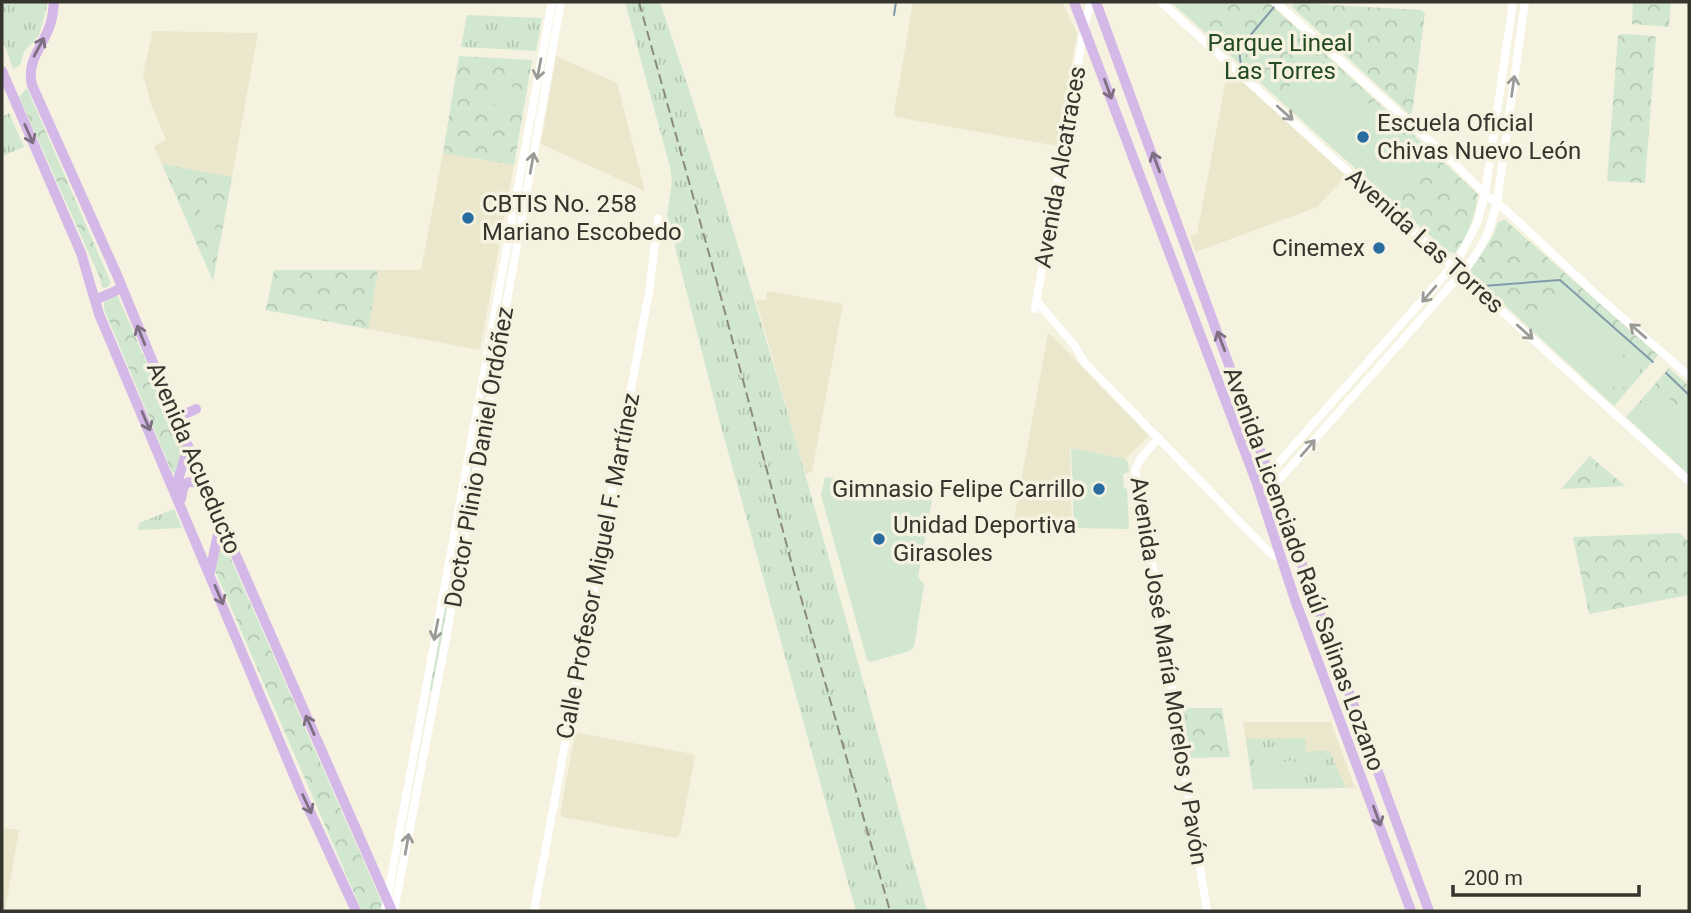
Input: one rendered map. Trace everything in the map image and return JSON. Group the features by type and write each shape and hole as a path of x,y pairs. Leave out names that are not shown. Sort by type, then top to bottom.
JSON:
{"main road":[{"path":"31,79 31,63 50,25 54,2"},
{"path":"1074,2 1085,24"},
{"path":"1093,2 1120,68"},
{"name":"Avenida Licenciado Raúl Salinas Lozano","path":"1085,24 1086,38 1258,486 1295,600 1411,911"},
{"path":"1086,38 1101,38 1112,63 1120,68"},
{"name":"Avenida Licenciado Raúl Salinas Lozano","path":"1120,68 1429,911"},
{"path":"4,77 16,82 31,79"},
{"name":"Avenida Acueducto","path":"4,77 81,252 95,300 301,792 356,911"},
{"path":"12,95 31,79"},
{"name":"Avenida Acueducto","path":"31,79 122,288 221,527 386,905 393,911"},
{"path":"1161,233 1178,226"},
{"path":"95,300 122,288"},
{"path":"174,414 196,409"},
{"path":"175,490 188,447"},
{"path":"180,502 182,489 189,482 194,481 206,488"},
{"path":"193,532 211,538 221,527"},
{"path":"210,572 221,527"}],"street":[{"name":"Doctor Plinio Daniel Ordóñez","path":"393,911 434,698 552,2"},
{"name":"Doctor Plinio Daniel Ordóñez","path":"386,905 424,693 561,2"},
{"path":"1085,2 1085,24"},
{"path":"1085,24 1093,2"},
{"name":"Avenida Las Torres","path":"1161,2 1689,481"},
{"path":"1275,2 1689,376"},
{"path":"1258,486 1453,267 1473,234 1485,194 1513,2"},
{"path":"1262,499 1475,258 1487,237 1497,202 1525,2"},
{"name":"Avenida Alcatraces","path":"1086,38 1035,305 1074,345 1085,363 1159,438"},
{"name":"Calle Profesor Miguel F. Martínez","path":"534,911 645,316 659,219"},
{"path":"1383,346 1392,354"},
{"path":"1338,397 1346,404"},
{"path":"1159,438 1271,554 1283,559"},
{"name":"Avenida José María Morelos y Pavón","path":"1159,438 1140,459 1135,471 1207,911"},
{"path":"424,693 434,698"}],"shaded area":[{"path":"913,2 1062,2 1077,33 1057,146 896,117 894,113"},
{"path":"153,31 258,33 232,177 162,164 154,146 166,140 150,101 143,73"},
{"path":"556,56 617,83 645,191 541,144"},
{"path":"1228,69 1346,176 1317,207 1196,252 1190,236 1197,234"},
{"name":"CBTIS No. 258 Mariano Escobedo","path":"443,153 514,165 480,350 368,329 378,270 421,270"},
{"path":"767,291 843,304 812,472 805,474 756,300 766,300"},
{"path":"1048,334 1149,436 1125,459 1070,448 1072,529 1012,530"},
{"path":"1243,722 1331,722 1355,788 1253,789"},
{"path":"575,734 693,754 695,757 680,835 676,838 562,817 560,814"},
{"path":"2,828 19,830 5,911 2,911"}],"green space":[{"path":"2,2 48,2 39,35 24,52 20,65 13,69 2,37"},
{"path":"625,2 660,2 766,341 927,911 856,911 719,419 667,215 672,182 670,167"},
{"name":"Parque Lineal Las Torres","path":"1171,2 1268,2 1478,194 1471,225 1455,253 1448,252"},
{"path":"1180,2 1226,2 1212,18 1197,17"},
{"path":"1633,2 1671,2 1669,27 1632,24"},
{"path":"1294,3 1421,10 1425,13 1412,113 1409,114 1292,7"},
{"path":"467,15 542,18 536,51 461,47"},
{"path":"1621,34 1656,38 1645,183 1607,181 1618,36"},
{"name":"Escuela Oficial Chivas Nuevo León","path":"1316,55 1422,151 1429,161 1393,202 1278,99"},
{"path":"459,56 532,60 514,165 443,153"},
{"path":"495,76 513,77 510,106 492,104"},
{"path":"27,88 111,283 106,288 102,287 19,97"},
{"path":"9,113 24,147 2,156 2,117"},
{"path":"162,164 232,177 213,281"},
{"path":"202,201 219,205 214,233 196,230"},
{"path":"1505,220 1658,355 1614,406 1471,274 1470,271 1494,234 1498,222"},
{"path":"274,270 378,270 368,329 266,310"},
{"path":"1559,292 1626,352 1597,385 1530,325"},
{"path":"117,295 185,450 176,474 172,472 104,309 104,300"},
{"path":"1627,355 1641,368 1619,392 1605,379"},
{"path":"490,361 492,363 432,690 429,691"},
{"path":"1669,368 1689,386 1689,475 1626,417"},
{"path":"1656,387 1689,416 1689,461 1634,410"},
{"name":"Gimnasio Felipe Carrillo","path":"1071,448 1125,459 1128,462 1129,472 1123,474 1124,488 1127,489 1129,529 1074,528"},
{"path":"1590,456 1625,486 1561,489"},
{"name":"Unidad Deportiva Girasoles","path":"825,477 928,495 932,500 918,577 924,585 914,647 910,651 870,662 867,660 821,495"},
{"path":"174,509 182,528 138,530 139,523"},
{"path":"1680,533 1689,542 1689,595 1589,614 1573,537"},
{"path":"221,541 382,903 380,911 362,911 214,568"},
{"path":"1182,708 1222,708 1230,757 1191,758"},
{"path":"1305,738 1306,752 1329,750 1346,788 1253,789 1246,739"},
{"path":"1294,760 1297,779 1262,785 1259,766"}],"waterway":[{"path":"894,15 896,2"},
{"path":"1241,66 1239,49 1274,7"},
{"path":"1483,286 1560,280 1653,362"},
{"path":"1666,373 1689,395"}],"railway":[{"path":"639,2 796,580 890,911"}],"place":[{"name":"Escuela Oficial Chivas Nuevo León","path":"1363,137"},
{"name":"CBTIS No. 258 Mariano Escobedo","path":"468,218"},
{"name":"Cinemex","path":"1379,248"},
{"name":"Gimnasio Felipe Carrillo","path":"1099,489"},
{"name":"Unidad Deportiva Girasoles","path":"879,539"}]}
